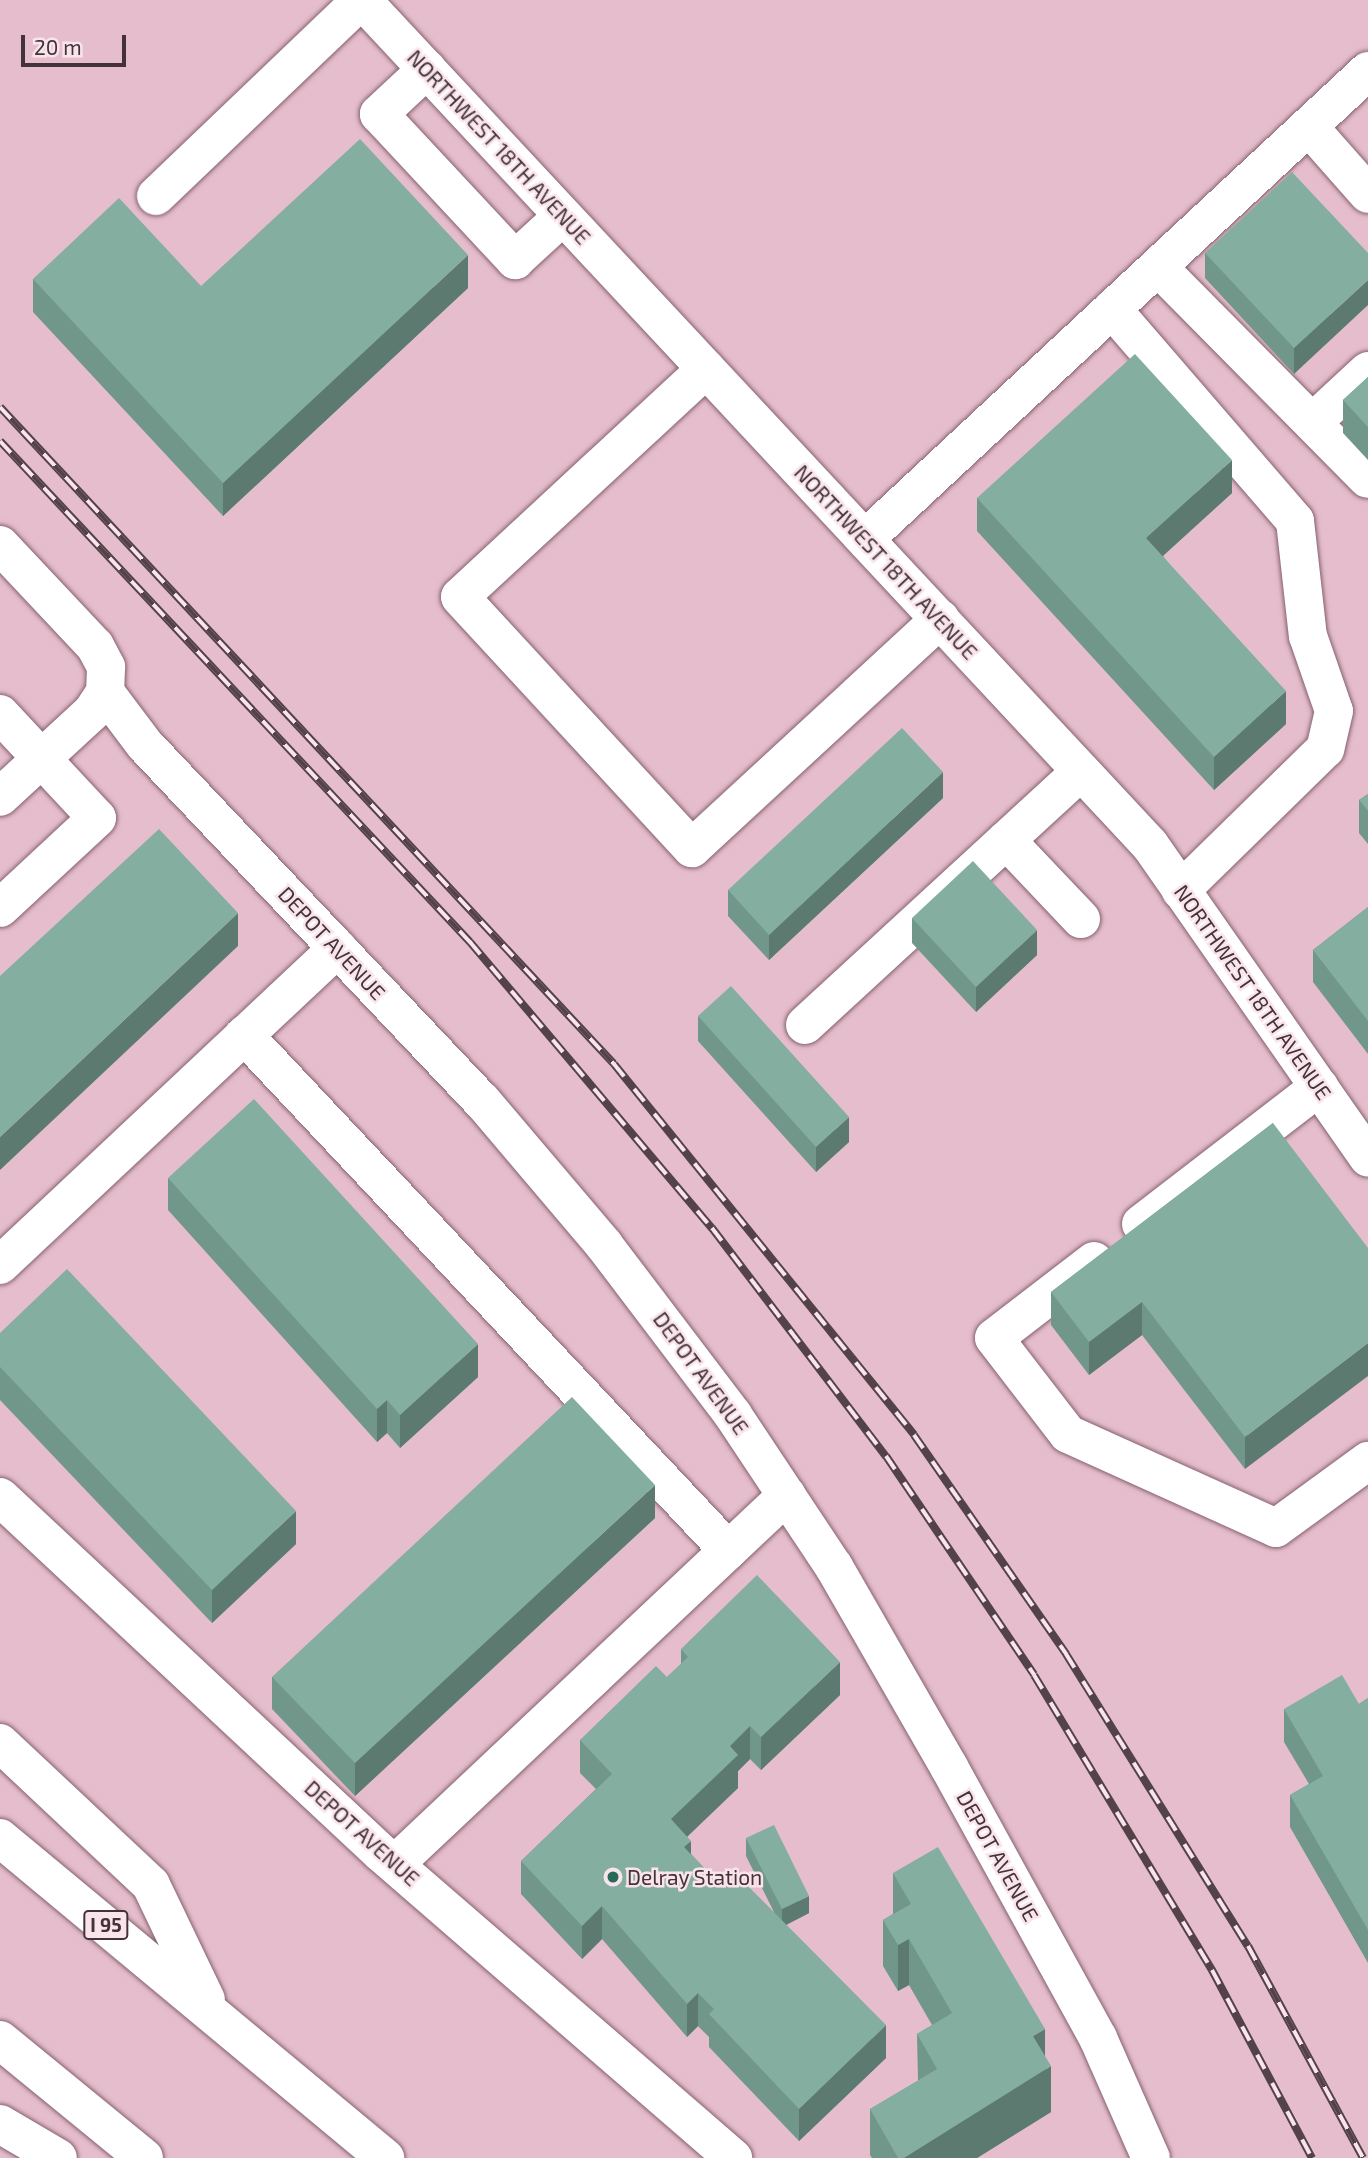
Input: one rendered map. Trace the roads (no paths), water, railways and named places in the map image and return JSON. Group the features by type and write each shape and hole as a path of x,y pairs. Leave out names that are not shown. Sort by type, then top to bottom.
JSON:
{"main road":[{"name":"NORTHWEST 18TH AVENUE","path":"362,0 1150,845 1368,1157"},
{"path":"156,196 362,0"},
{"path":"427,69 379,114 515,260 563,216"},
{"path":"865,539 1368,71"},
{"path":"1309,127 1368,194"},
{"path":"1158,267 1368,479"},
{"path":"1112,309 1295,521 1308,636 1335,711 1325,749 1181,890"},
{"path":"706,369 460,597 692,848 940,619"},
{"path":"1313,422 1368,371"},
{"path":"0,545 95,646 106,667 105,692 0,797"},
{"name":"DEPOT AVENUE","path":"105,692 145,745 482,1101 604,1245 787,1495 968,1802 1098,2038 1151,2158"},
{"path":"0,714 97,818 0,908"},
{"path":"805,1025 1081,771"},
{"path":"1006,840 1081,919"},
{"path":"0,1265 337,948"},
{"path":"244,1035 728,1550"},
{"path":"1319,1087 994,1338 1068,1434 1276,1528 1368,1461"},
{"path":"395,1864 787,1495"},
{"name":"DEPOT AVENUE","path":"0,1497 395,1864 733,2158"},
{"path":"0,1743 150,1885 212,2012"},
{"name":"I 95","path":"0,1838 385,2158"},
{"path":"0,2040 144,2158"},
{"path":"0,2124 58,2158"}],"railway":[{"path":"0,407 614,1064 914,1435 1066,1654 1248,1946 1363,2158"},
{"path":"0,441 470,942 712,1228 886,1456 1034,1675 1212,1970 1312,2158"}],"place":[{"name":"Delray Station","path":"613,1877"}]}
